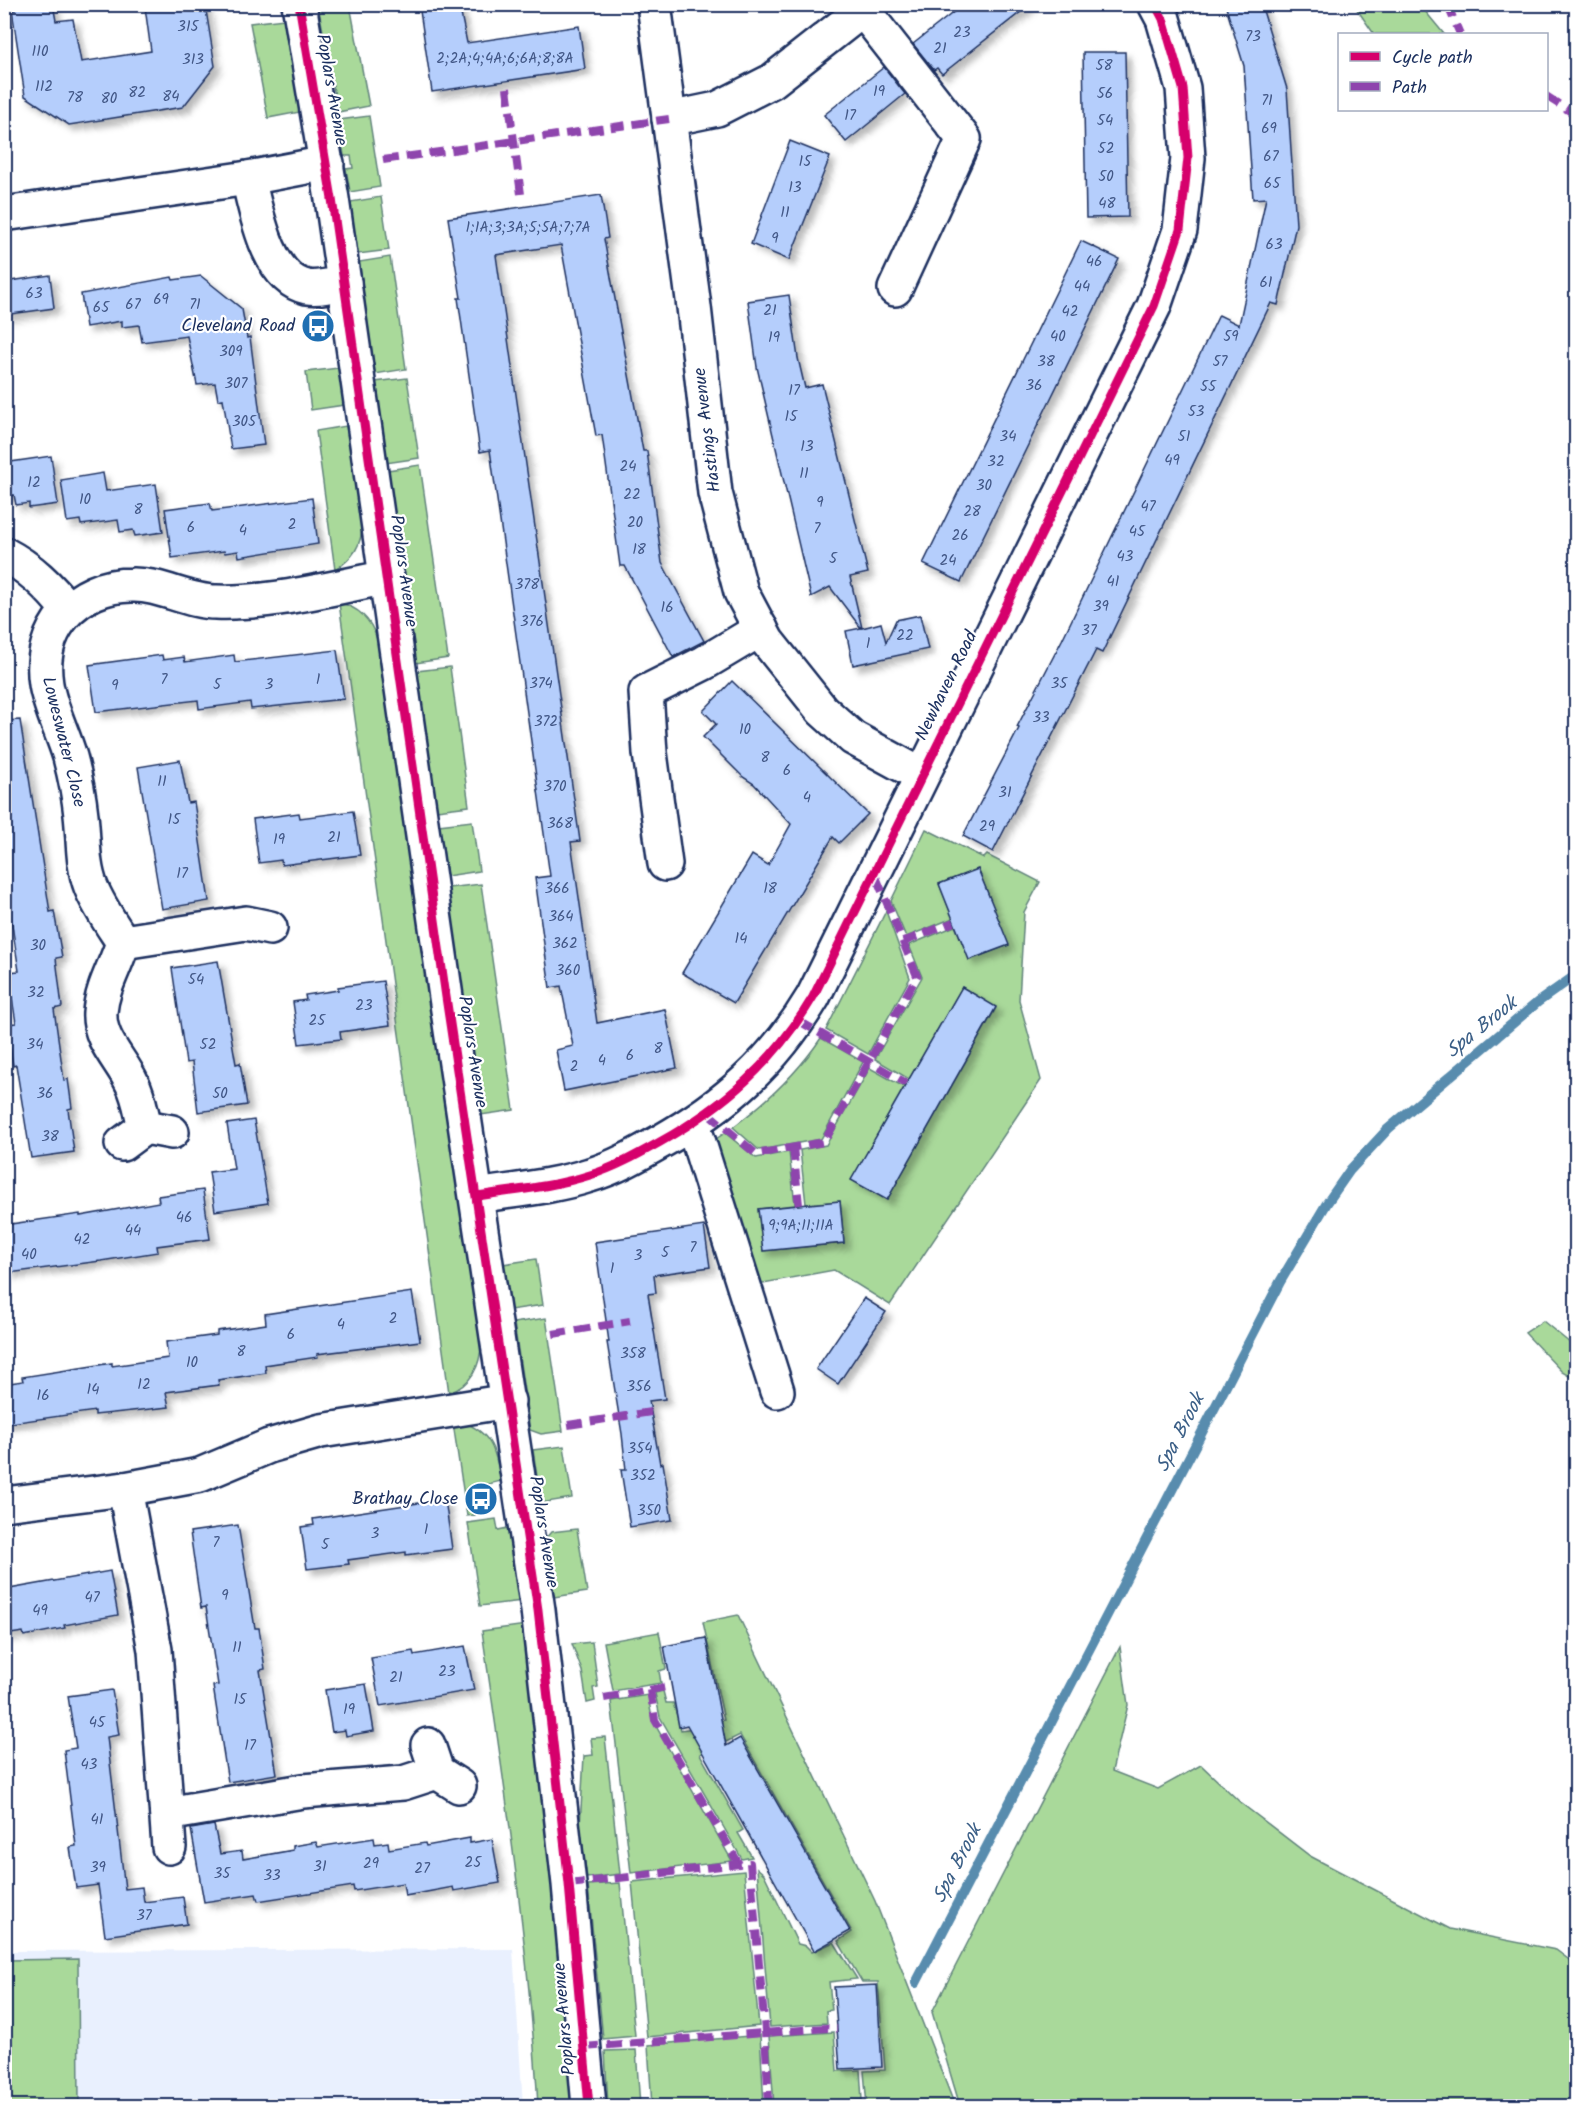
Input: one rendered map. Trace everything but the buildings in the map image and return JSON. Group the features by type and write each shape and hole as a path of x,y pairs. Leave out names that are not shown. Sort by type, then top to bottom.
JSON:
{"street":[{"name":"Poplars Avenue","path":"299,4 327,163 430,884 538,1610 569,1884 589,2106"},
{"name":"Hastings Avenue","path":"654,4 694,307 715,493 741,592 767,640 822,710 854,738 921,775"},
{"name":"Newhaven Road","path":"477,1196 590,1175 632,1158 693,1124 748,1080 784,1041 813,997 1154,306 1180,230 1188,158 1183,88 1163,19 1155,4"},
{"path":"669,119 717,110 772,81 866,7 964,139 895,289"},
{"path":"4,214 248,178 327,163"},
{"path":"248,178 264,241 287,275 296,283 307,287 344,282"},
{"path":"4,554 21,563 39,577 68,610"},
{"name":"Loweswater Close","path":"123,942 91,887 83,850 76,784 60,728 49,700 45,681 48,643 54,627 68,610 96,592 113,586 134,585 195,600 227,602 280,597 387,577"},
{"path":"665,864 650,753 646,692 704,663 761,629"},
{"path":"146,1135 134,1085 107,1043 101,1029 100,1015 108,980 123,942 246,923 270,928"},
{"path":"693,1124 777,1391"},
{"path":"4,1504 125,1489 200,1475 268,1446 321,1431 508,1401"},
{"path":"125,1489 155,1650 169,1847"},
{"path":"167,1814 303,1791 404,1783 441,1768"}],"shaded area":[{"path":"513,1949 523,2106 5,2106 5,1951"}],"green space":[{"path":"318,5 350,5 369,106 338,112"},
{"path":"1354,5 1420,5 1443,33 1373,33"},
{"path":"284,19 300,112 268,118 250,23"},
{"path":"369,116 380,187 350,192 346,169 353,168 351,156 344,156 339,120"},
{"path":"381,197 389,250 358,254 350,202"},
{"path":"390,257 406,369 375,374 359,262"},
{"path":"338,368 344,405 311,410 306,372"},
{"path":"407,378 419,458 386,463 375,382"},
{"path":"346,426 362,532 355,551 335,570 316,431"},
{"path":"420,465 448,658 416,663 388,470"},
{"path":"339,603 363,615 377,639 481,1343 477,1367 473,1374 463,1385 449,1393"},
{"path":"450,667 469,806 437,810 417,671"},
{"path":"472,821 479,871 447,876 439,825"},
{"path":"926,829 984,858 987,855 1040,882 1024,912 1019,1000 1041,1080 890,1305 834,1270 758,1284 707,1145 725,1133 756,1158 789,1152 795,1205 758,1209 763,1251 844,1243 840,1201 806,1204 800,1150 826,1145 870,1068 904,1087 852,1180 887,1200 996,1008 962,987 909,1079 875,1059 922,977 909,945 955,926 970,960 1008,945 978,869 939,884 953,918 906,937 891,901"},
{"path":"481,884 514,1110 481,1115 448,888"},
{"path":"886,911 910,978 868,1054 826,1030"},
{"path":"821,1038 863,1062 821,1139 759,1150 733,1127 781,1086"},
{"path":"536,1259 543,1305 510,1310 503,1264"},
{"path":"546,1318 563,1431 541,1434 530,1430 514,1323"},
{"path":"1543,1321 1576,1348 1576,1380 1562,1372 1525,1333"},
{"path":"461,1422 480,1431 491,1444 501,1481 471,1488 475,1515 467,1516 453,1423"},
{"path":"564,1446 572,1498 541,1503 533,1450"},
{"path":"496,1519 498,1530 508,1528 522,1601 480,1606 468,1523"},
{"path":"577,1529 587,1592 554,1597 545,1539 551,1532"},
{"path":"738,1615 875,1901 955,2106 867,2106 864,2071 885,2070 878,1982 862,1982 838,1941 852,1932 740,1735 726,1742 713,1723 724,1720 703,1622"},
{"path":"526,1625 558,1939 571,2106 538,2106 522,1927 482,1631"},
{"path":"659,1632 666,1669 659,1671 661,1683 613,1691 604,1642"},
{"path":"592,1642 598,1687 593,1688 595,1701 587,1703 582,1671 572,1644"},
{"path":"1120,1647 1128,1705 1112,1771 1158,1789 1201,1765 1242,1804 1310,1856 1450,1929 1556,1950 1576,1965 1576,2106 960,2106 932,2012"},
{"path":"663,1691 666,1703 673,1703 681,1730 700,1727 711,1747 700,1754 743,1830 738,1833 752,1857 742,1859 660,1717 655,1693"},
{"path":"648,1695 652,1719 732,1861 631,1873 611,1701"},
{"path":"605,1737 620,1874 587,1878 580,1827 584,1756 593,1755 591,1738"},
{"path":"757,1868 764,1874 798,1944 806,1946 812,1952 834,1942 857,1979 829,1982 832,2010 826,2011 827,2023 770,2027"},
{"path":"744,1871 759,2026 647,2037 632,1882"},
{"path":"620,1883 635,2036 603,2039 588,1885"},
{"path":"78,1959 79,2106 5,2106 5,1960"},
{"path":"834,2032 837,2071 860,2070 862,2100 774,2106 769,2036"},
{"path":"760,2035 764,2106 652,2106 648,2045"},
{"path":"636,2050 640,2106 608,2106 605,2051"}],"waterway":[{"name":"Spa Brook","path":"916,1983 1280,1282 1327,1203 1350,1170 1388,1129 1538,1002 1576,975"}],"marked path":[{"path":"1447,4 1460,33"},
{"path":"507,88 522,202"},
{"path":"1548,97 1576,115"},
{"path":"383,160 669,119"},
{"path":"708,1113 756,1154 824,1142 917,976 874,872"},
{"path":"903,942 954,922"},
{"path":"799,1021 906,1083"},
{"path":"793,1147 799,1205"},
{"path":"553,1334 630,1321"},
{"path":"568,1425 651,1412"},
{"path":"604,1698 672,1686"},
{"path":"650,1690 655,1720 739,1864 750,1863 765,2031 769,2106"},
{"path":"569,1884 739,1864"},
{"path":"584,2047 837,2029"}],"cycle path":[{"path":"299,4 332,199 446,997 538,1610 569,1884 589,2106"},
{"path":"477,1196 548,1185 590,1175 617,1165 684,1128 727,1097 765,1062 813,997 1154,306 1180,230 1188,158 1183,88 1163,19 1155,4"}],"place":[{"name":"Cleveland Road","path":"318,326"},
{"name":"Brathay Close","path":"481,1499"}]}
